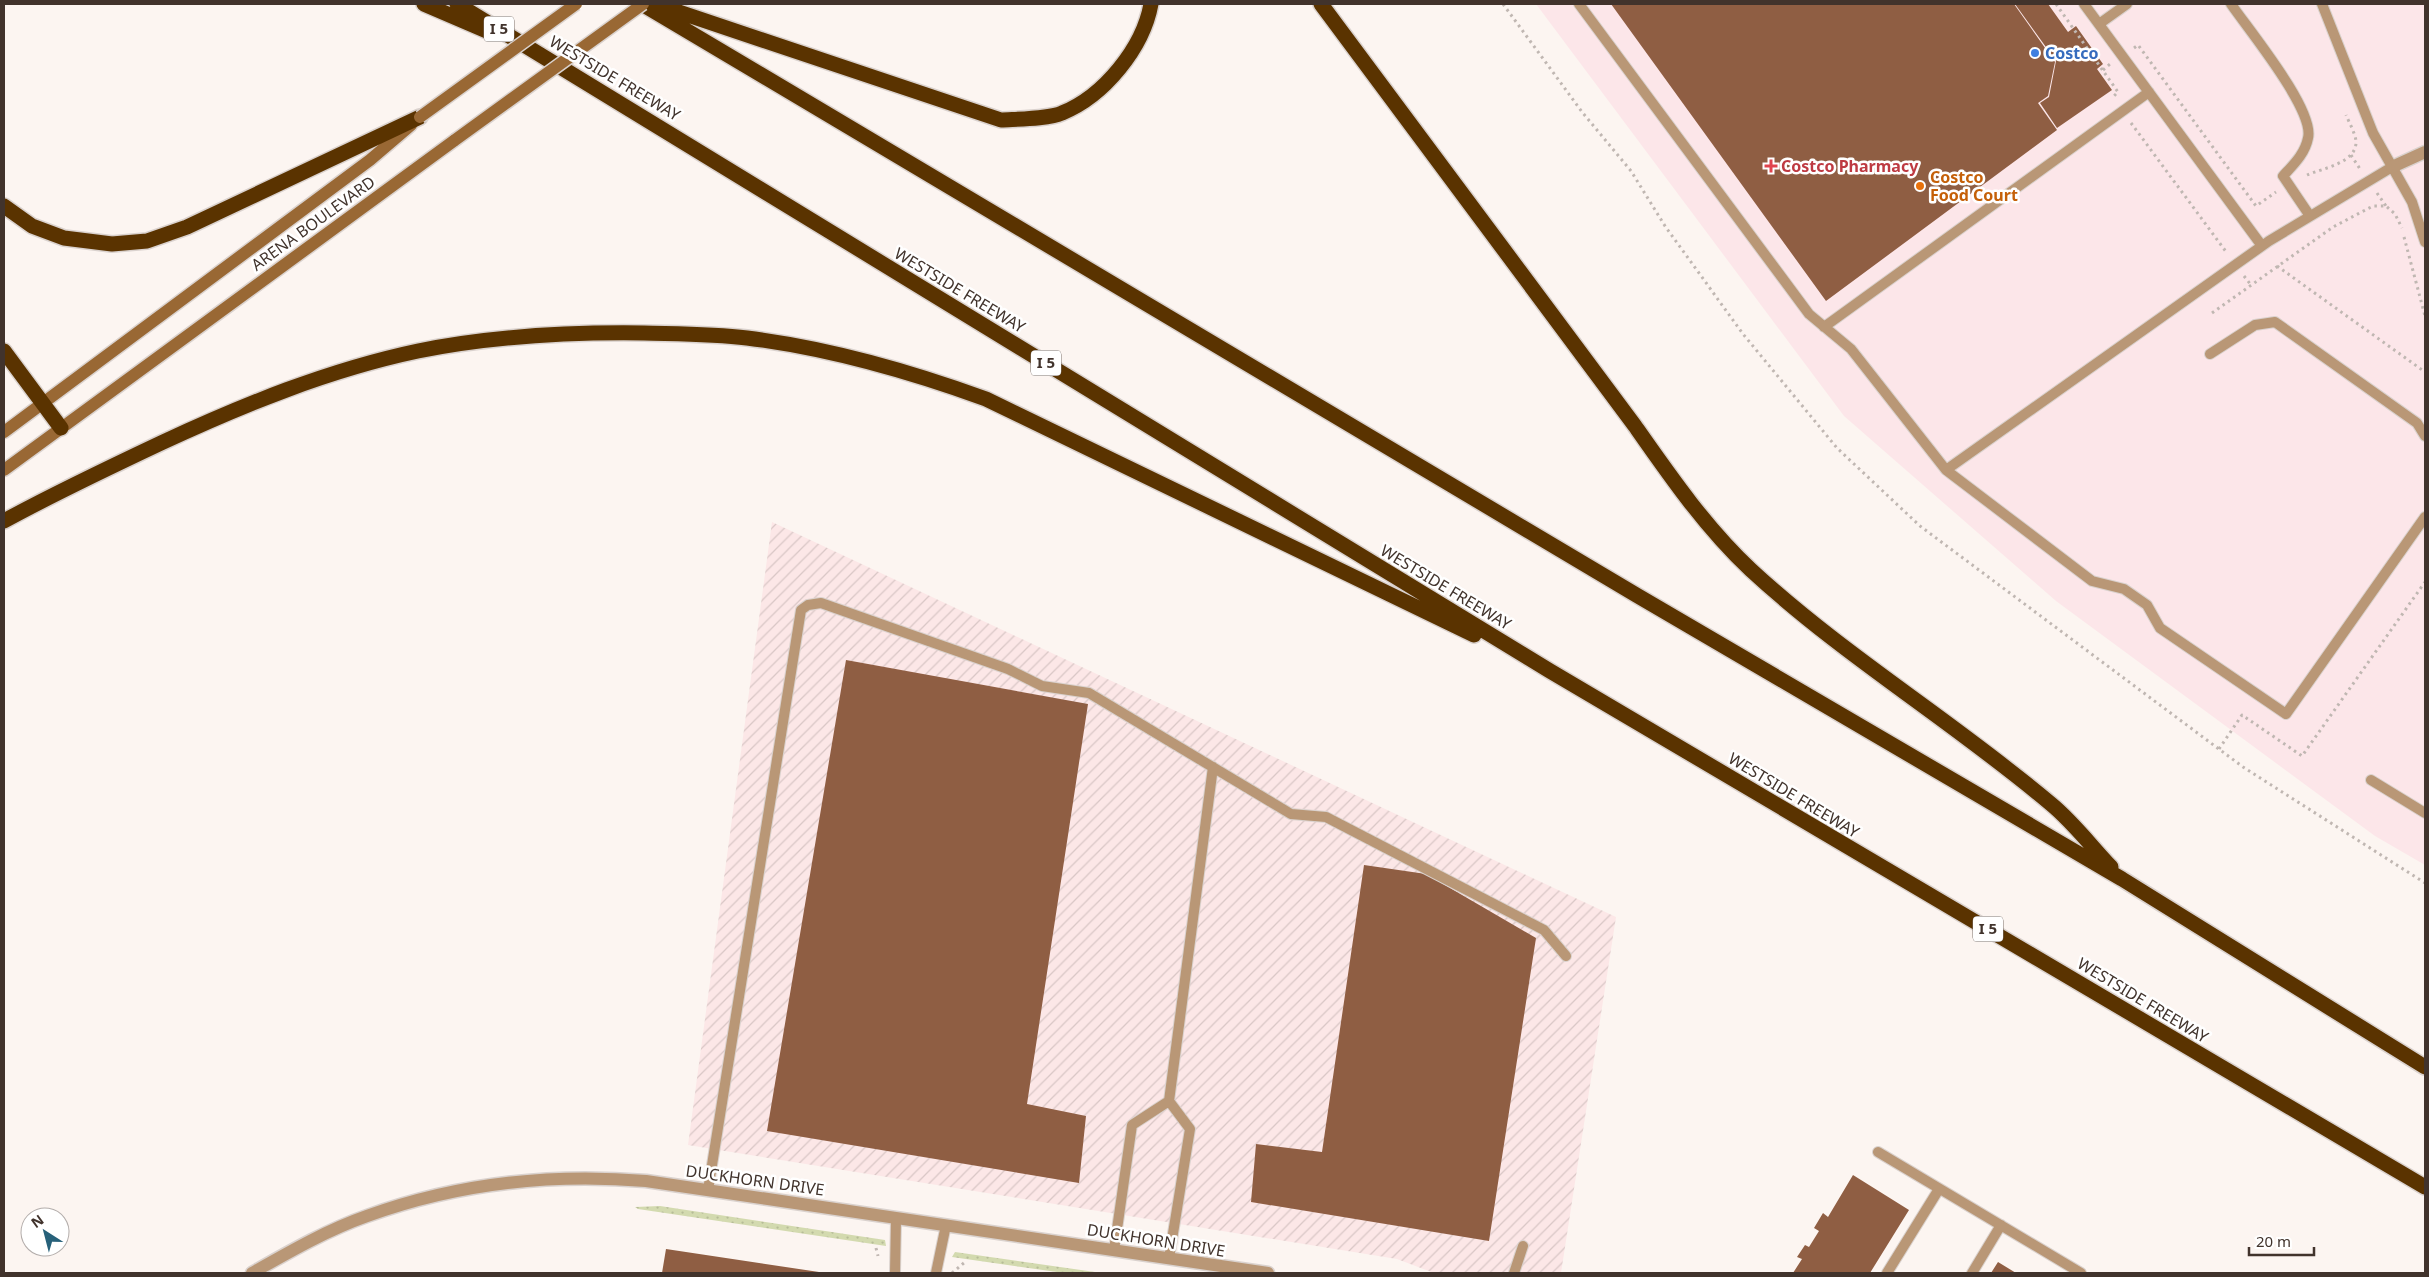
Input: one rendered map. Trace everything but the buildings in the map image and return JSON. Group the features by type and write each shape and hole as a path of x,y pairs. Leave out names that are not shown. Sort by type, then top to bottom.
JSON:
{"highway":[{"path":"424,4 542,54"},
{"name":"WESTSIDE FREEWAY","path":"457,4 542,54 1550,672 2425,1187"},
{"path":"642,4 1638,596 2122,879 2425,1067"},
{"path":"655,4 1001,120 1061,114 1082,102 1117,74 1143,32 1151,4"},
{"path":"1321,4 1674,482 1720,537 1750,569 1795,608 2053,805 2122,879"},
{"path":"4,206 32,226 64,238 112,244 146,241 187,228 420,117"},
{"path":"4,522 112,466 230,411 345,371 418,351 493,339 572,332 688,334 747,338 820,351 890,368 936,381 986,399 1550,672"},
{"path":"4,351 61,428"}],"main road":[{"name":"ARENA BOULEVARD","path":"4,432 370,160 420,117 576,4"},
{"name":"ARENA BOULEVARD","path":"4,470 642,4"}],"street":[{"path":"2392,167 2425,152"},
{"name":"DUCKHORN DRIVE","path":"252,1273 326,1233 366,1216 429,1196 472,1186 524,1180 603,1177 646,1181 1268,1273"}],"lane":[{"path":"1579,4 1809,314 1851,349 1946,470 2092,581 2124,589 2132,594 2147,605 2160,628 2286,714 2425,517"},
{"path":"2084,4 2262,246"},
{"path":"2099,24 2127,4"},
{"path":"2231,4 2280,73 2302,108 2309,137 2300,158 2283,176 2310,216"},
{"path":"2322,4 2373,133 2412,202 2425,242"},
{"path":"1824,327 2149,92"},
{"path":"1946,470 2235,264 2392,167"},
{"path":"2210,354 2254,325 2275,322 2417,423 2425,436"},
{"path":"708,1190 801,610 808,605 821,603 1008,669 1042,686 1089,693 1291,814 1326,817 1544,930 1566,956"},
{"path":"1169,1258 1190,1129 1169,1101 1213,767"},
{"path":"2371,780 2425,813"},
{"path":"1114,1250 1132,1125 1169,1101"},
{"path":"1878,1152 2081,1273"},
{"path":"1888,1273 1939,1188"},
{"path":"895,1273 896,1218"},
{"path":"936,1273 946,1225"},
{"path":"1972,1273 2001,1225"},
{"path":"1514,1273 1523,1246"}],"path":[{"path":"1503,4 1582,112 1631,171 1665,226 1742,334 1837,448 1920,526 2219,749 2251,772 2425,884"},
{"path":"2056,4 2118,92 2112,97 2251,285"},
{"path":"2103,70 2138,45 2256,206 2288,184 2348,159 2353,152 2356,141 2344,110"},
{"path":"2212,313 2333,227 2373,206 2386,206 2395,214 2403,230 2425,316"},
{"path":"2278,266 2425,372"},
{"path":"2219,749 2242,715 2302,756 2425,582"},
{"path":"952,1273 965,1262"}],"shaded area":[{"path":"1536,4 2425,4 2425,865 2375,836 2056,601 1844,416"},
{"path":"772,522 1616,917 1561,1273 1434,1273 1397,1259 688,1145"}],"green space":[{"path":"660,1206 885,1240 886,1246 638,1209 635,1207"},
{"path":"955,1252 1102,1273 1064,1273 952,1257"}],"place":[{"name":"Costco","path":"2035,53"},
{"name":"Costco Pharmacy","path":"1771,166"},
{"name":"Costco Food Court","path":"1920,186"}]}
